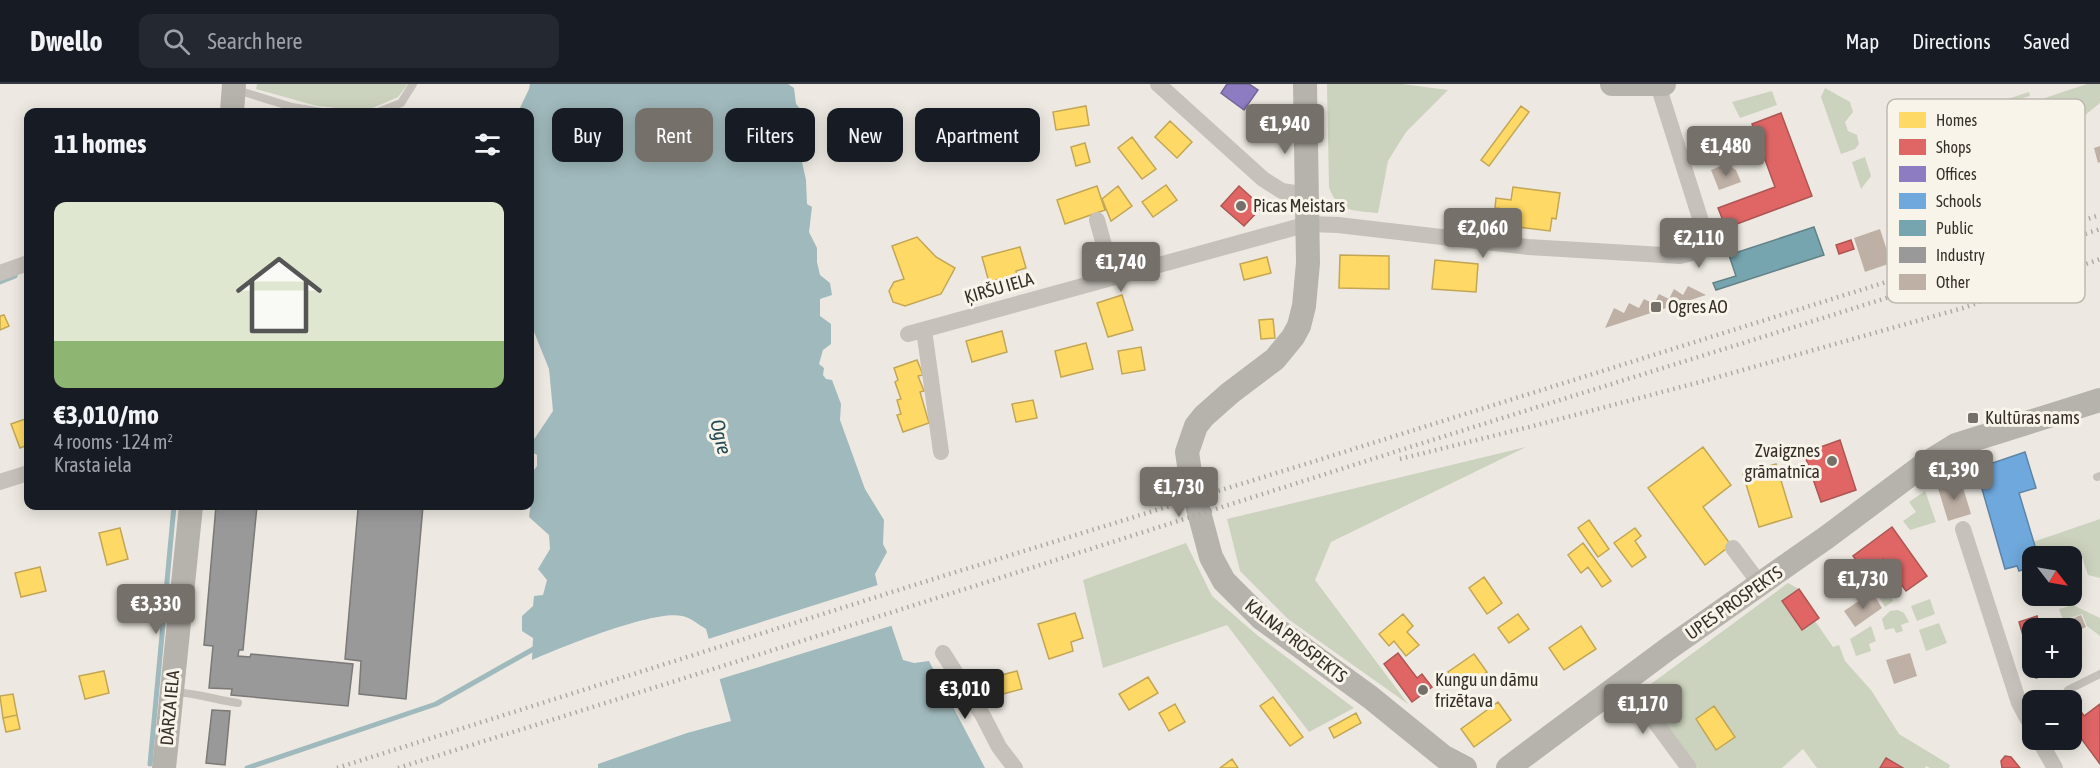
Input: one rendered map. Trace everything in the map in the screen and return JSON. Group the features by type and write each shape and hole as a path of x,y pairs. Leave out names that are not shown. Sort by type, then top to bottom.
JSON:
{"main road":[{"name":"KALNA PROSPEKTS","path":"1305,84 1308,224 1304,306 1296,332 1275,359 1196,426 1187,452 1192,486 1211,556 1224,580 1261,618 1370,697 1444,757 1464,768"},
{"path":"1612,84 1661,85"},
{"name":"UPES PROSPEKTS","path":"1508,768 1922,466 1956,445 2100,400"},
{"name":"DĀRZA IELA","path":"164,768 191,510"}],"street":[{"path":"1158,84 1263,179 1282,191 1307,195"},
{"name":"ĶIRŠU IELA","path":"941,452 916,332 1308,224 1338,225 1528,247 1680,256 1697,252 1705,244 1706,237 1661,85"},
{"path":"1097,220 1113,277"},
{"path":"0,273 24,264"},
{"path":"0,482 24,474"},
{"path":"1964,529 2022,709"},
{"path":"1733,548 1760,584"},
{"path":"943,653 983,716 999,747 1015,768"},
{"path":"1625,681 1689,768"},
{"path":"2045,750 2055,768"}],"lane":[{"path":"388,108 401,103 413,84"},
{"path":"233,95 283,108"},
{"path":"2068,690 2100,674"},
{"path":"171,691 238,703"}],"green space":[{"path":"257,84 408,84 398,97 373,108 317,106 256,89"},
{"path":"1327,84 1402,84 1448,90 1406,132 1388,161 1378,213 1348,209 1332,195 1329,187"},
{"path":"2087,84 2100,84 2100,103 2085,115 2085,99 2042,99"},
{"path":"1825,88 1850,102 1853,112 1845,122 1848,131 1857,135 1859,144 1855,149 1841,154 1821,97"},
{"path":"1772,91 1777,105 1740,118 1732,102"},
{"path":"2029,92 2030,96 2020,99 2008,99"},
{"path":"1865,157 1871,176 1861,189 1852,162"},
{"path":"1526,447 1331,542 1315,580 1408,704 1288,619 1240,571 1227,519"},
{"path":"1925,491 1936,522 1910,530 1903,521 1916,512 1909,502"},
{"path":"2100,519 2100,578 2088,575 2082,557 2082,546 2034,546 2033,542"},
{"path":"1186,543 1212,596 1257,635 1354,708 1309,732 1227,625 1103,668 1083,580"},
{"path":"1886,582 1893,601 1885,607 1875,590"},
{"path":"1788,583 1799,589 1782,602 1802,630 1815,621 1833,647 1839,645 1845,661 1871,690 1899,734 1950,765 1949,768 1926,766 1925,768 1903,768 1886,758 1880,768 1817,768 1803,749 1782,768 1698,768 1640,692"},
{"path":"1930,599 1935,614 1917,621 1911,606"},
{"path":"2075,606 2100,618 2100,636 2087,626 2082,614 2062,618 2059,609"},
{"path":"1898,610 1904,613 1909,622 1901,625 1903,631 1896,633 1894,628 1885,630 1882,619 1890,611"},
{"path":"1939,623 1947,643 1926,651 1919,630"},
{"path":"1871,626 1876,641 1869,644 1871,651 1856,656 1850,639"}],"water":[{"name":"Ogre","path":"530,84 788,84 794,88 796,104 800,108 725,108 725,162 802,162 806,180 807,204 812,207 809,232 817,248 820,275 830,283 832,295 820,299 820,316 831,324 831,344 823,350 819,364 824,368 823,375 826,379 832,380 841,404 840,420 865,489 884,520 883,544 887,552 875,574 877,583 903,660 914,663 929,661 985,768 598,768 598,764 687,733 731,721 706,629 688,618 668,616 630,624 532,660 533,638 522,631 522,616 533,606 534,596 543,595 547,580 538,569 550,549 549,535 529,517 530,510 534,510 534,470 537,466 534,439 553,411 549,369 534,332 534,108 520,108"}],"pier":[{"path":"881,584 894,625 717,680 705,640"}],"building: Homes":[{"path":"1086,106 1089,125 1056,130 1053,112"},
{"path":"1521,106 1529,112 1489,166 1481,160"},
{"path":"1170,121 1192,142 1177,158 1155,137"},
{"path":"1132,137 1156,169 1142,179 1118,148"},
{"path":"1085,143 1090,162 1076,166 1071,147"},
{"path":"1166,185 1177,200 1153,217 1142,202"},
{"path":"1097,186 1105,210 1065,224 1057,200"},
{"path":"1118,186 1132,206 1111,221 1102,199"},
{"path":"1513,187 1560,193 1556,219 1552,218 1550,231 1509,226 1511,210 1495,208 1496,198 1511,200"},
{"path":"917,237 936,257 955,268 941,294 905,306 893,302 889,291 894,282 904,279 892,246"},
{"path":"1020,247 1026,268 1016,271 1020,284 1002,289 999,279 989,282 982,257"},
{"path":"1340,255 1389,256 1389,289 1339,288"},
{"path":"1267,257 1271,273 1244,280 1240,264"},
{"path":"1435,260 1478,264 1476,292 1432,289"},
{"path":"1122,295 1133,330 1108,337 1097,303"},
{"path":"4,315 9,326 0,330 0,316"},
{"path":"1273,319 1275,338 1261,339 1259,320"},
{"path":"1002,331 1007,352 972,362 966,341"},
{"path":"1086,343 1093,369 1061,377 1055,351"},
{"path":"1141,347 1145,370 1122,374 1118,351"},
{"path":"917,360 923,375 918,376 924,391 920,392 929,423 903,432 897,415 901,414 897,400 901,399 895,382 898,380 894,368"},
{"path":"1033,400 1037,418 1016,422 1012,404"},
{"path":"24,419 24,446 20,448 11,424"},
{"path":"1703,447 1731,485 1703,507 1731,545 1705,565 1648,488"},
{"path":"1776,464 1792,517 1759,527 1743,474"},
{"path":"1589,520 1609,549 1598,557 1578,528"},
{"path":"120,528 128,559 107,565 99,533"},
{"path":"1635,528 1641,536 1635,541 1646,557 1632,567 1614,543"},
{"path":"1583,543 1611,581 1602,587 1588,567 1581,573 1568,555"},
{"path":"40,567 46,591 21,597 15,573"},
{"path":"1484,577 1502,603 1487,614 1469,588"},
{"path":"1075,613 1083,638 1071,642 1073,651 1049,659 1038,624"},
{"path":"1403,614 1413,626 1407,632 1419,645 1406,656 1394,641 1389,646 1379,634"},
{"path":"1518,614 1529,629 1509,643 1498,628"},
{"path":"1581,626 1596,649 1564,670 1549,648"},
{"path":"1474,654 1487,672 1461,691 1448,672"},
{"path":"104,671 109,693 85,699 79,676"},
{"path":"1017,671 1022,689 995,696 990,678"},
{"path":"1148,677 1158,693 1129,710 1119,694"},
{"path":"13,694 17,715 3,718 0,696"},
{"path":"1273,697 1303,737 1290,746 1260,706"},
{"path":"1498,702 1511,720 1474,747 1461,729"},
{"path":"1175,704 1185,722 1169,731 1159,713"},
{"path":"1626,706 1637,709 1635,718 1624,716"},
{"path":"1714,706 1735,737 1716,750 1696,719"},
{"path":"1356,713 1361,723 1334,738 1329,728"},
{"path":"17,715 20,729 6,732 3,718"},
{"path":"1232,759 1238,768 1220,768"}],"building: Shops":[{"path":"1781,113 1812,196 1726,228 1718,208 1775,187 1752,124"},
{"name":"Picas Meistars","path":"1239,186 1262,207 1244,226 1221,206"},
{"path":"1851,240 1854,249 1839,254 1836,245"},
{"path":"1840,440 1856,490 1821,502 1804,453"},
{"path":"1892,527 1927,576 1906,591 1883,559 1865,573 1853,556"},
{"path":"1799,589 1819,618 1802,630 1782,601"},
{"path":"1398,653 1417,678 1422,674 1432,687 1412,702 1384,664"},
{"path":"2100,704 2100,764 2082,740 2082,713 2084,716"},
{"path":"2005,756 2011,757 2020,768 2002,768 2001,761"},
{"path":"1886,758 1903,768 1880,768"}],"building: Offices":[{"path":"1227,84 1249,84 1258,90 1244,110 1221,93"}],"building: Schools":[{"path":"2025,452 2036,488 2019,493 2035,546 2022,546 2022,570 2019,571 2017,566 2005,569 1978,475 1973,469 1977,461 1982,461 1987,465"}],"building: Public":[{"path":"1814,227 1824,255 1716,290 1713,283 1736,276 1729,255"}],"building: Industry":[{"path":"216,510 257,510 243,650 239,650 238,656 250,657 251,654 353,664 348,706 231,695 232,689 209,688 213,646 204,645"},
{"path":"358,510 423,510 406,699 359,694 361,661 345,659"},
{"path":"212,710 230,711 225,765 206,763"}],"building: Other":[{"path":"2100,146 2100,162 2098,163 2094,148"},
{"path":"1726,164 1736,170 1741,182 1719,190 1711,170"},
{"path":"1880,229 1887,251 1887,264 1865,272 1854,238"},
{"path":"1688,286 1706,295 1605,328 1614,308 1624,313 1629,303 1639,308 1644,299 1654,304 1659,294 1669,299 1674,289 1683,295"},
{"path":"1961,481 1971,514 1948,521 1938,488"},
{"path":"1872,592 1882,608 1855,627 1844,611"},
{"path":"2081,615 2086,627 2082,629 2082,618 2074,618"},
{"path":"1910,653 1917,676 1894,684 1886,660"}],"waterway":[{"path":"0,282 15,276"},
{"path":"150,764 174,510"},
{"path":"247,768 436,704 537,647"}],"railway":[{"path":"2085,220 2100,215"},
{"path":"2085,234 2100,229"},
{"path":"2085,264 2100,259"},
{"path":"337,768 927,581 1887,282"},
{"path":"398,768 1887,297"},
{"path":"1400,459 1700,382 1977,303"}],"place":[{"name":"Picas Meistars","path":"1241,206"},
{"name":"Ogres AO","path":"1656,307"},
{"name":"Kultūras nams","path":"1973,418"},
{"name":"Zvaigznes grāmatnīca","path":"1832,461"},
{"name":"Kungu un dāmu frizētava","path":"1423,690"}]}
